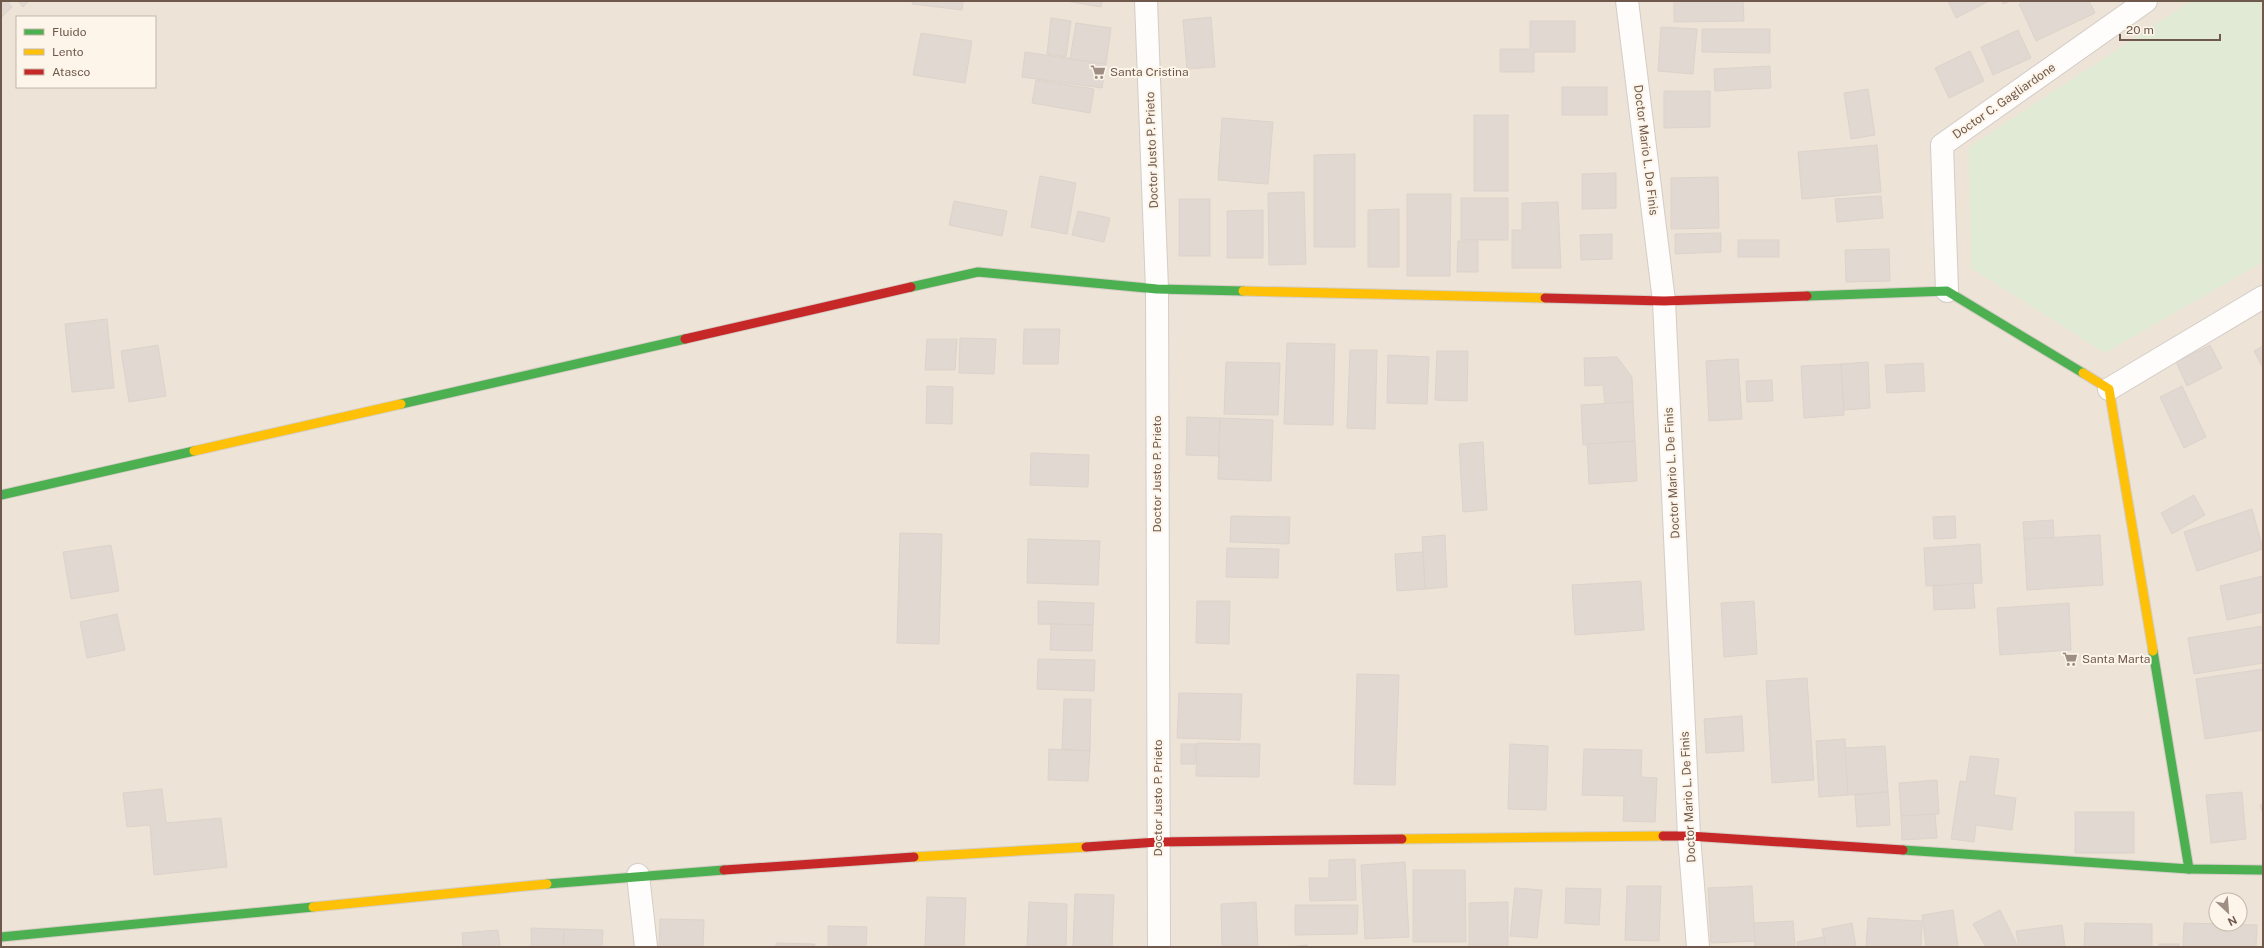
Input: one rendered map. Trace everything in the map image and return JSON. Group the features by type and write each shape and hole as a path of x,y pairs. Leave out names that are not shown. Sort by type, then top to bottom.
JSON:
{"street":[{"name":"Doctor Justo P. Prieto","path":"1146,1 1157,289 1159,947"},
{"name":"Doctor Mario L. De Finis","path":"1627,1 1664,301 1689,836 1698,947"},
{"name":"Doctor C. Gagliardone","path":"1947,291 1942,144 2146,1"},
{"path":"1,495 978,272 1157,289 1664,301 1947,291 2109,389 2189,869"},
{"path":"2109,389 2263,297"},
{"path":"1,937 638,875 1158,842 1689,836 2189,869 2263,870"},
{"path":"638,875 646,947"}],"shaded area":[{"path":"1,1 2263,1 2263,947 1,947"}],"green space":[{"path":"2191,1 2263,1 2263,262 2105,353 1971,268 1969,147"}],"building":[{"path":"1,1 7,1 12,7 1,18"},
{"path":"18,1 29,1 23,7"},
{"path":"913,1 963,1 962,10 912,4"},
{"path":"1066,1 1102,1 1101,7"},
{"path":"1674,1 1743,1 1744,21 1674,22"},
{"path":"1948,1 1989,1 1956,18"},
{"path":"2002,1 2011,1 2003,4"},
{"path":"2024,1 2089,1 2095,13 2036,41 2019,4"},
{"path":"1211,17 1215,67 1187,69 1183,20"},
{"path":"1051,18 1071,21 1066,57 1047,54"},
{"path":"1530,21 1575,21 1575,52 1534,52 1534,72 1500,72 1500,49 1530,49"},
{"path":"1076,23 1111,28 1106,64 1070,59"},
{"path":"1661,27 1697,29 1693,74 1658,71"},
{"path":"1702,29 1770,29 1770,53 1702,52"},
{"path":"2018,30 2031,58 1993,75 1981,47"},
{"path":"921,33 972,41 965,83 913,75"},
{"path":"1970,51 1984,81 1949,98 1935,68"},
{"path":"1025,52 1106,64 1102,88 1022,77"},
{"path":"1770,66 1771,88 1715,91 1714,69"},
{"path":"1036,80 1094,89 1090,113 1032,103"},
{"path":"1562,87 1607,87 1607,115 1562,115"},
{"path":"1868,89 1875,135 1851,139 1844,93"},
{"path":"1664,91 1710,91 1710,127 1664,128"},
{"path":"1474,115 1508,115 1508,191 1474,191"},
{"path":"1222,118 1273,122 1268,184 1218,180"},
{"path":"1877,145 1881,192 1802,199 1798,152"},
{"path":"1355,154 1355,247 1314,247 1314,155"},
{"path":"1616,173 1616,208 1582,209 1582,174"},
{"path":"1040,176 1076,183 1067,234 1031,227"},
{"path":"1718,177 1719,228 1671,229 1671,178"},
{"path":"1304,192 1306,264 1269,265 1268,193"},
{"path":"1407,194 1451,194 1450,276 1407,276"},
{"path":"1881,196 1883,218 1837,222 1835,199"},
{"path":"1461,198 1508,198 1508,240 1461,240"},
{"path":"1179,199 1210,199 1210,256 1179,256"},
{"path":"954,201 1007,211 1002,236 949,225"},
{"path":"1558,202 1561,268 1512,268 1512,230 1522,230 1522,203"},
{"path":"1399,209 1399,267 1368,267 1368,210"},
{"path":"1263,210 1263,258 1227,258 1227,211"},
{"path":"1078,211 1110,218 1104,242 1072,235"},
{"path":"1721,233 1721,252 1675,254 1675,234"},
{"path":"1612,234 1612,259 1581,260 1580,235"},
{"path":"1738,240 1779,240 1779,257 1738,257"},
{"path":"1458,241 1478,241 1478,272 1457,272"},
{"path":"1889,249 1890,281 1846,282 1845,250"},
{"path":"107,319 114,388 72,392 65,324"},
{"path":"1024,329 1060,329 1058,364 1023,364"},
{"path":"960,338 996,339 994,374 959,373"},
{"path":"927,339 957,339 955,370 925,370"},
{"path":"1287,343 1335,344 1333,425 1284,424"},
{"path":"158,345 166,396 129,402 121,351"},
{"path":"2210,345 2222,368 2187,386 2176,362"},
{"path":"2263,346 2263,368 2254,351"},
{"path":"1350,350 1377,350 1375,429 1347,428"},
{"path":"1437,351 1468,351 1467,401 1435,400"},
{"path":"1388,355 1429,357 1427,404 1387,403"},
{"path":"1617,357 1632,377 1633,402 1605,404 1603,385 1585,386 1584,358"},
{"path":"1738,359 1742,419 1709,421 1706,361"},
{"path":"1226,362 1280,363 1278,415 1224,414"},
{"path":"1868,362 1870,408 1844,410 1841,364"},
{"path":"1923,363 1925,391 1887,393 1885,365"},
{"path":"1841,364 1844,415 1804,418 1801,366"},
{"path":"1772,380 1773,401 1747,402 1746,381"},
{"path":"927,386 953,387 952,424 926,423"},
{"path":"2182,386 2206,437 2184,448 2160,397"},
{"path":"1633,402 1635,441 1583,445 1581,405"},
{"path":"1187,417 1220,418 1219,456 1186,455"},
{"path":"1220,418 1273,420 1271,481 1218,479"},
{"path":"1635,441 1637,481 1589,484 1587,444"},
{"path":"1483,442 1487,510 1463,512 1459,444"},
{"path":"1031,453 1089,455 1088,487 1030,485"},
{"path":"2194,495 2205,515 2172,534 2161,513"},
{"path":"2252,509 2263,549 2197,571 2184,532"},
{"path":"1231,516 1290,517 1289,544 1230,542"},
{"path":"1955,516 1956,538 1934,539 1933,517"},
{"path":"2053,520 2054,538 2024,539 2023,522"},
{"path":"900,533 942,534 939,644 897,643"},
{"path":"1445,535 1447,587 1425,589 1422,537"},
{"path":"2100,535 2103,585 2027,590 2024,539"},
{"path":"1028,539 1100,541 1098,585 1027,583"},
{"path":"1980,544 1982,583 1926,586 1924,548"},
{"path":"111,545 119,591 71,599 63,552"},
{"path":"1227,548 1279,549 1278,578 1226,577"},
{"path":"1423,552 1425,589 1397,591 1395,554"},
{"path":"2263,576 2263,612 2227,620 2220,586"},
{"path":"1641,581 1644,630 1575,635 1572,585"},
{"path":"1973,583 1975,608 1934,610 1933,586"},
{"path":"1038,601 1094,603 1093,625 1038,624"},
{"path":"1197,601 1230,601 1229,644 1196,643"},
{"path":"1754,601 1757,654 1724,657 1721,603"},
{"path":"2069,603 2071,650 2000,655 1997,608"},
{"path":"117,614 125,650 87,658 80,622"},
{"path":"1051,624 1093,625 1092,651 1050,650"},
{"path":"2263,626 2263,663 2194,674 2188,638"},
{"path":"1038,659 1095,660 1094,691 1037,689"},
{"path":"2263,669 2263,730 2205,739 2196,679"},
{"path":"1357,674 1399,675 1395,785 1354,784"},
{"path":"1807,678 1814,780 1772,783 1766,681"},
{"path":"1179,693 1242,694 1240,740 1177,738"},
{"path":"1064,699 1091,699 1090,751 1062,749"},
{"path":"1742,716 1744,751 1706,753 1704,719"},
{"path":"1845,739 1848,795 1819,797 1816,741"},
{"path":"1197,743 1260,744 1259,777 1196,776"},
{"path":"1181,744 1196,744 1195,764 1181,764"},
{"path":"1510,744 1548,746 1546,810 1508,809"},
{"path":"1885,746 1888,792 1848,795 1845,748"},
{"path":"1049,749 1090,751 1088,781 1048,780"},
{"path":"1584,749 1642,750 1641,777 1657,778 1655,822 1623,821 1624,796 1582,795"},
{"path":"1970,756 1999,759 1994,795 2016,798 2012,830 1976,825 1974,842 1951,839 1960,781 1966,782"},
{"path":"1937,780 1939,814 1901,816 1899,783"},
{"path":"162,789 166,823 221,818 227,867 154,875 150,825 127,827 123,793"},
{"path":"1888,792 1890,825 1857,827 1855,795"},
{"path":"2242,792 2246,839 2211,843 2206,795"},
{"path":"2263,804 2263,814 2260,805"},
{"path":"2075,812 2134,812 2134,853 2075,853"},
{"path":"1935,814 1937,838 1902,840 1901,816"},
{"path":"1355,859 1356,900 1310,901 1309,878 1329,878 1329,860"},
{"path":"1405,862 1409,937 1365,939 1361,865"},
{"path":"1413,870 1465,870 1466,942 1413,942"},
{"path":"1627,886 1661,886 1659,941 1625,940"},
{"path":"1752,886 1755,941 1711,943 1708,888"},
{"path":"1515,888 1542,890 1537,938 1510,936"},
{"path":"1566,888 1601,889 1599,925 1565,923"},
{"path":"1075,894 1114,895 1112,947 1073,947"},
{"path":"927,897 966,898 964,947 925,947"},
{"path":"1029,902 1067,904 1066,947 1027,947"},
{"path":"1256,902 1258,947 1222,947 1221,904"},
{"path":"1508,902 1508,947 1469,947 1469,903"},
{"path":"1295,905 1358,905 1357,934 1295,935"},
{"path":"1953,910 1958,947 1926,947 1922,915"},
{"path":"2000,910 2018,947 1986,947 1973,924"},
{"path":"1868,918 1922,921 1921,947 1866,947"},
{"path":"660,919 704,920 703,947 659,947"},
{"path":"1793,921 1795,947 1755,947 1754,923"},
{"path":"1852,923 1856,947 1826,947 1822,929"},
{"path":"2085,923 2152,924 2152,947 2084,947"},
{"path":"2184,923 2208,924 2208,932 2248,932 2248,925 2257,925 2256,947 2183,947"},
{"path":"2062,925 2065,947 2019,947 2016,931"},
{"path":"828,926 867,927 866,947 828,947"},
{"path":"531,928 564,929 563,947 531,947"},
{"path":"564,929 603,930 602,947 564,947"},
{"path":"498,930 500,947 463,947 462,933"},
{"path":"1824,937 1826,947 1798,947 1797,942"},
{"path":"776,943 815,944 814,947 776,947"},
{"path":"2159,944 2179,944 2179,947 2159,947"},
{"path":"1307,945 1307,947 1290,947"}],"traffic: fast":[{"path":"911,287 978,272 1157,289 1243,291"},
{"path":"1807,296 1947,291 2083,373"},
{"path":"401,404 685,339"},
{"path":"1,495 194,451"},
{"path":"2153,651 2189,869"},
{"path":"1903,850 2189,869 2263,870"},
{"path":"547,884 724,870"},
{"path":"1,937 313,907"}],"traffic: slow":[{"path":"1243,291 1545,298"},
{"path":"2083,373 2109,389 2153,651"},
{"path":"194,451 401,404"},
{"path":"1402,839 1663,836"},
{"path":"914,857 1086,847"},
{"path":"313,907 547,884"}],"traffic: jam":[{"path":"685,339 911,287"},
{"path":"1545,298 1664,301 1807,296"},
{"path":"1663,836 1689,836 1903,850"},
{"path":"1086,847 1158,842 1402,839"},
{"path":"724,870 914,857"}],"place":[{"name":"Santa Cristina","path":"1098,72"},
{"name":"Santa Marta","path":"2070,659"}]}
